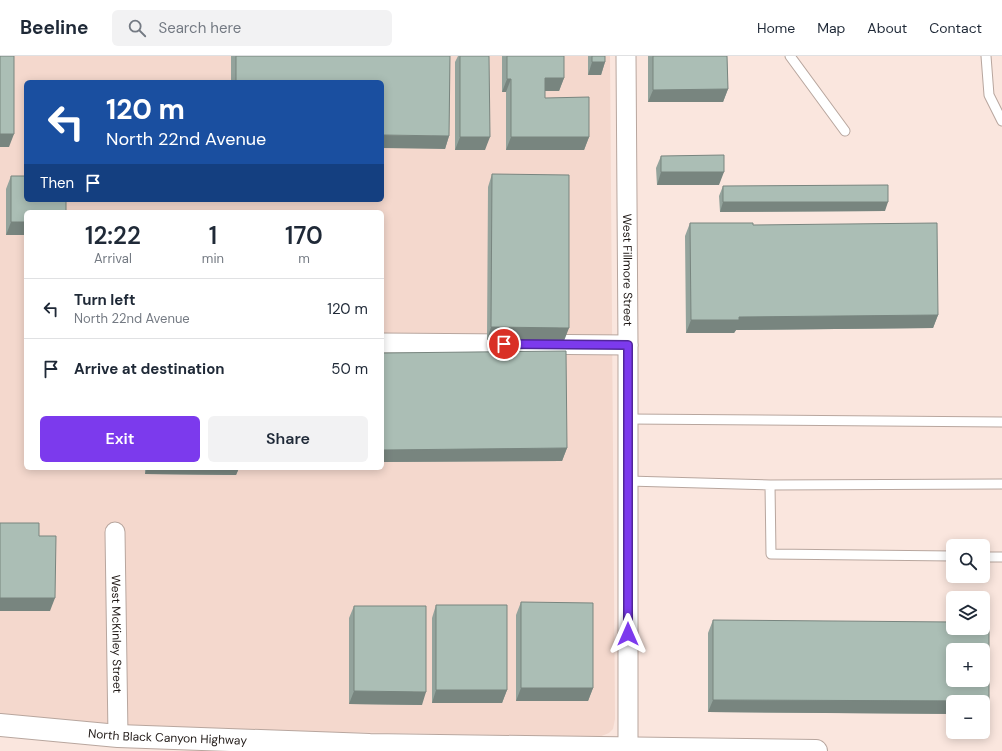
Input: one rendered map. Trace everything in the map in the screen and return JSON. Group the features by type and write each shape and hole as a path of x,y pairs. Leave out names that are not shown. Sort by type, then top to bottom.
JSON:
{"main road":[{"name":"North Black Canyon Highway","path":"0,725 118,736 370,744 816,751"}],"street":[{"name":"West Fillmore Street","path":"626,56 628,748"},
{"path":"384,343 628,345"},
{"name":"West McKinley Street","path":"115,532 118,736"}],"lane":[{"path":"790,56 845,132"},
{"path":"986,56 989,95 1002,121"},
{"path":"628,419 1002,422"},
{"path":"628,481 770,485 1002,484"},
{"path":"770,485 770,554 946,556"},
{"path":"990,557 1002,557"}],"shaded area":[{"path":"0,56 610,56 615,719 613,729 609,733 599,737 171,729 0,714"}],"building":[{"path":"0,56 14,56 14,134 0,134"},
{"path":"236,56 450,56 449,136 384,135 384,80 236,80"},
{"path":"460,56 489,56 490,137 460,137"},
{"path":"507,56 564,56 564,78 545,78 545,98 589,97 589,137 511,137 511,79 507,79"},
{"path":"592,56 605,56 605,62 592,62"},
{"path":"653,56 727,56 728,89 653,90"},
{"path":"724,155 724,172 661,172 661,156"},
{"path":"492,174 569,175 569,328 491,327"},
{"path":"11,176 24,176 24,202 66,202 66,210 24,210 24,222 11,222"},
{"path":"888,185 888,202 723,202 723,186"},
{"path":"690,223 753,223 753,225 937,223 938,315 739,317 739,320 691,320"},
{"path":"566,351 567,448 384,450 384,353"},
{"path":"0,523 39,523 39,536 56,536 55,598 0,598"},
{"path":"521,602 593,603 593,688 521,688"},
{"path":"436,605 507,605 507,690 436,690"},
{"path":"354,606 426,606 426,692 354,691"},
{"path":"713,620 946,622 946,635 989,635 989,643 946,643 946,687 989,687 989,695 946,695 946,701 713,700"}],"route":[{"path":"504,344 628,345 628,634"}]}
